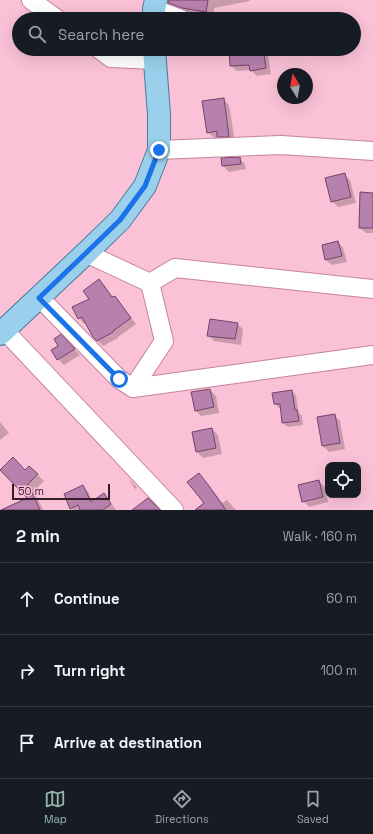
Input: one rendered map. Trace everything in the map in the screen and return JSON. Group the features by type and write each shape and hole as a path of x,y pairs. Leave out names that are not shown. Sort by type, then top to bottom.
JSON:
{"main road":[{"path":"2,332 120,220 145,186 159,150 159,114 154,56"}],"street":[{"path":"31,0 47,12"},
{"path":"108,56 111,58 140,56"},
{"path":"159,150 281,145 373,150"},
{"path":"86,253 150,283"},
{"path":"150,283 175,268 373,289"},
{"path":"133,388 164,341 150,283"},
{"path":"39,298 119,379 133,388 373,355"},
{"path":"2,332 174,510"}],"building":[{"path":"169,0 208,0 206,12 182,8 168,3"},
{"path":"229,56 264,56 266,68 250,71 249,65 230,66"},
{"path":"224,98 229,137 217,137 217,131 207,133 202,101"},
{"path":"240,157 241,164 222,166 221,158"},
{"path":"345,173 351,197 331,202 325,178"},
{"path":"360,192 373,193 373,228 359,228"},
{"path":"338,241 342,256 325,260 322,245"},
{"path":"99,279 112,297 115,296 131,318 113,332 97,341 93,337 82,317 78,319 72,307 89,299 83,291"},
{"path":"210,319 238,323 235,339 207,336"},
{"path":"61,334 75,349 57,360 51,350 58,346 54,339"},
{"path":"210,389 214,407 195,411 191,392"},
{"path":"292,390 295,410 297,410 299,421 282,423 280,404 274,404 272,393"},
{"path":"335,414 340,443 322,446 317,417"},
{"path":"212,428 216,448 196,452 192,432"},
{"path":"13,457 25,470 29,466 38,474 28,484 40,510 1,510 27,498 0,470"},
{"path":"199,473 226,510 195,510 204,503 187,482"},
{"path":"319,480 323,497 302,502 298,485"},
{"path":"83,485 91,502 104,493 111,504 103,510 79,510 78,505 70,509 64,494"},
{"path":"148,498 160,510 132,510"}],"route":[{"path":"119,379 39,298 120,220 145,186 159,150"}]}
